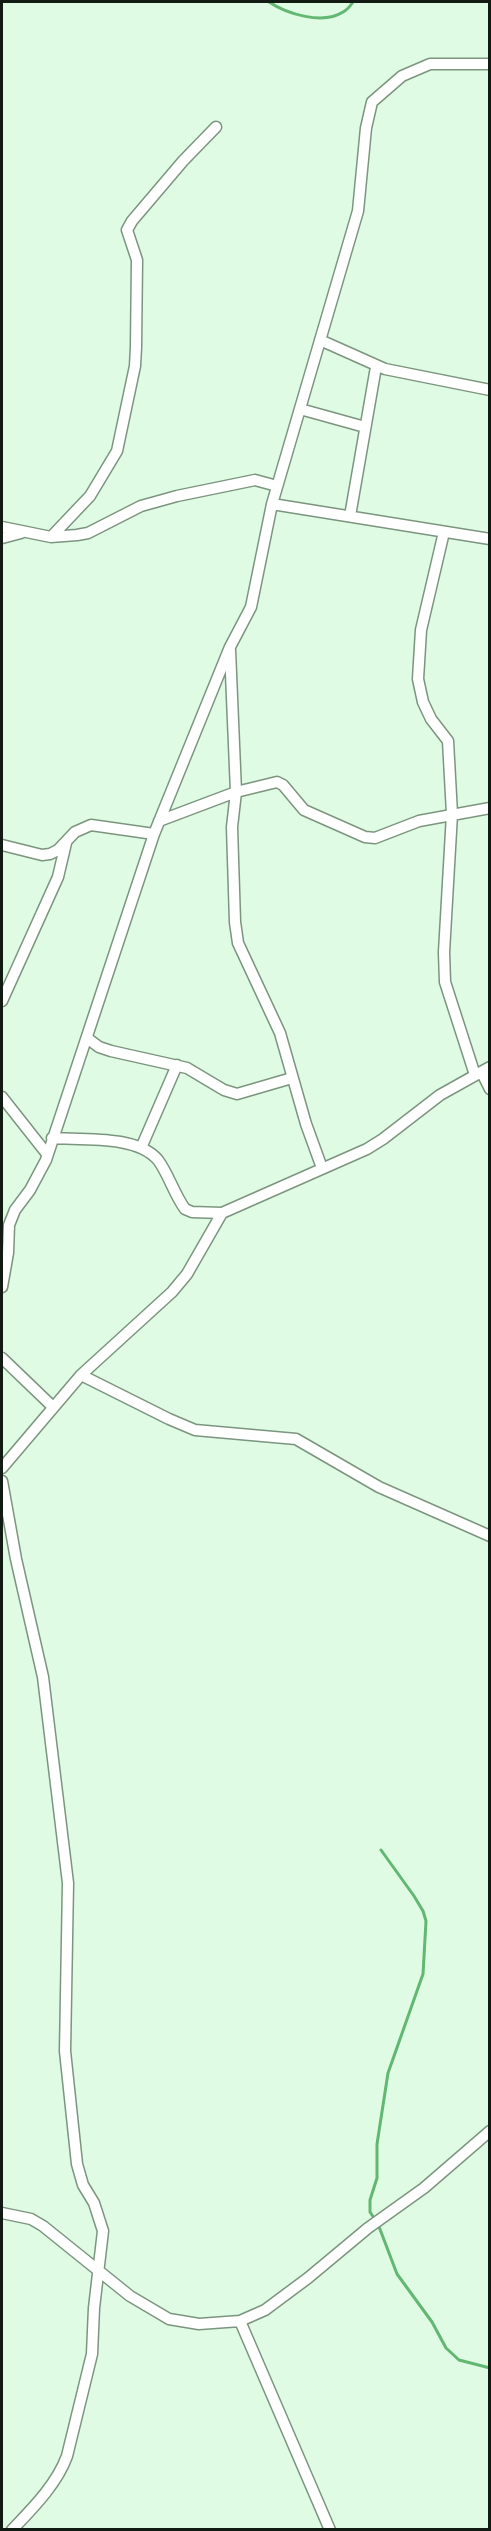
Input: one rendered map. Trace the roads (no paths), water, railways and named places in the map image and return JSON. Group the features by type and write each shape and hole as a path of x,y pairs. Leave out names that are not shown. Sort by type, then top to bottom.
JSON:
{"street":[{"path":"2,1287 8,1253 9,1225 15,1210 43,1168 154,834 230,647 251,607 272,504 358,211 366,128 372,102 402,76 430,64 489,64"},
{"path":"51,537 90,496 117,451 135,366 136,347 137,260 127,230 132,220 183,160 216,127"},
{"path":"320,340 376,367 489,390"},
{"path":"350,516 376,367"},
{"path":"300,409 365,427"},
{"path":"2,527 51,537 88,533 141,506 177,496 255,480 278,486"},
{"path":"272,504 489,539"},
{"path":"2,538 22,532"},
{"path":"444,532 421,630 418,679 423,702 431,719 448,741 452,814 444,941 445,982 489,1089"},
{"path":"230,647 236,792 232,827 235,922 238,943 279,1033 306,1124 322,1168"},
{"path":"159,821 236,792 277,782 283,785 304,810 365,837 375,838 419,821 489,807"},
{"path":"2,845 42,855 50,854 66,843 75,832 91,825 154,834"},
{"path":"2,1001 58,878 66,843"},
{"path":"87,1038 99,1047 111,1051 177,1065 207,1078 224,1090 237,1094 292,1078"},
{"path":"141,1148 177,1065"},
{"path":"52,1138 132,1143 150,1153 159,1162 185,1209 192,1212 222,1213 367,1149 440,1095 482,1072"},
{"path":"2,1097 47,1154"},
{"path":"2,1468 81,1375 172,1292 187,1274 222,1213"},
{"path":"2,1358 53,1407"},
{"path":"81,1375 195,1430 285,1436 296,1439 380,1487 489,1536"},
{"path":"2,1481 16,1559 43,1677 68,1883 65,2051 77,2164 83,2185 97,2211 103,2231 92,2354 67,2456 63,2466 31,2509 12,2529"},
{"path":"2,2212 31,2220 43,2226 130,2296 169,2319 199,2324 240,2321 265,2310 368,2228 424,2188 489,2131"},
{"path":"240,2321 330,2529"}],"waterway":[{"path":"269,2 295,14 316,18 335,16 346,10 353,2"},
{"path":"374,2218 370,2212 370,2200 377,2178 377,2144 388,2073 423,1974 426,1921 414,1896 381,1850"},
{"path":"378,2224 397,2274 432,2322 446,2348 459,2360 490,2368"}]}
